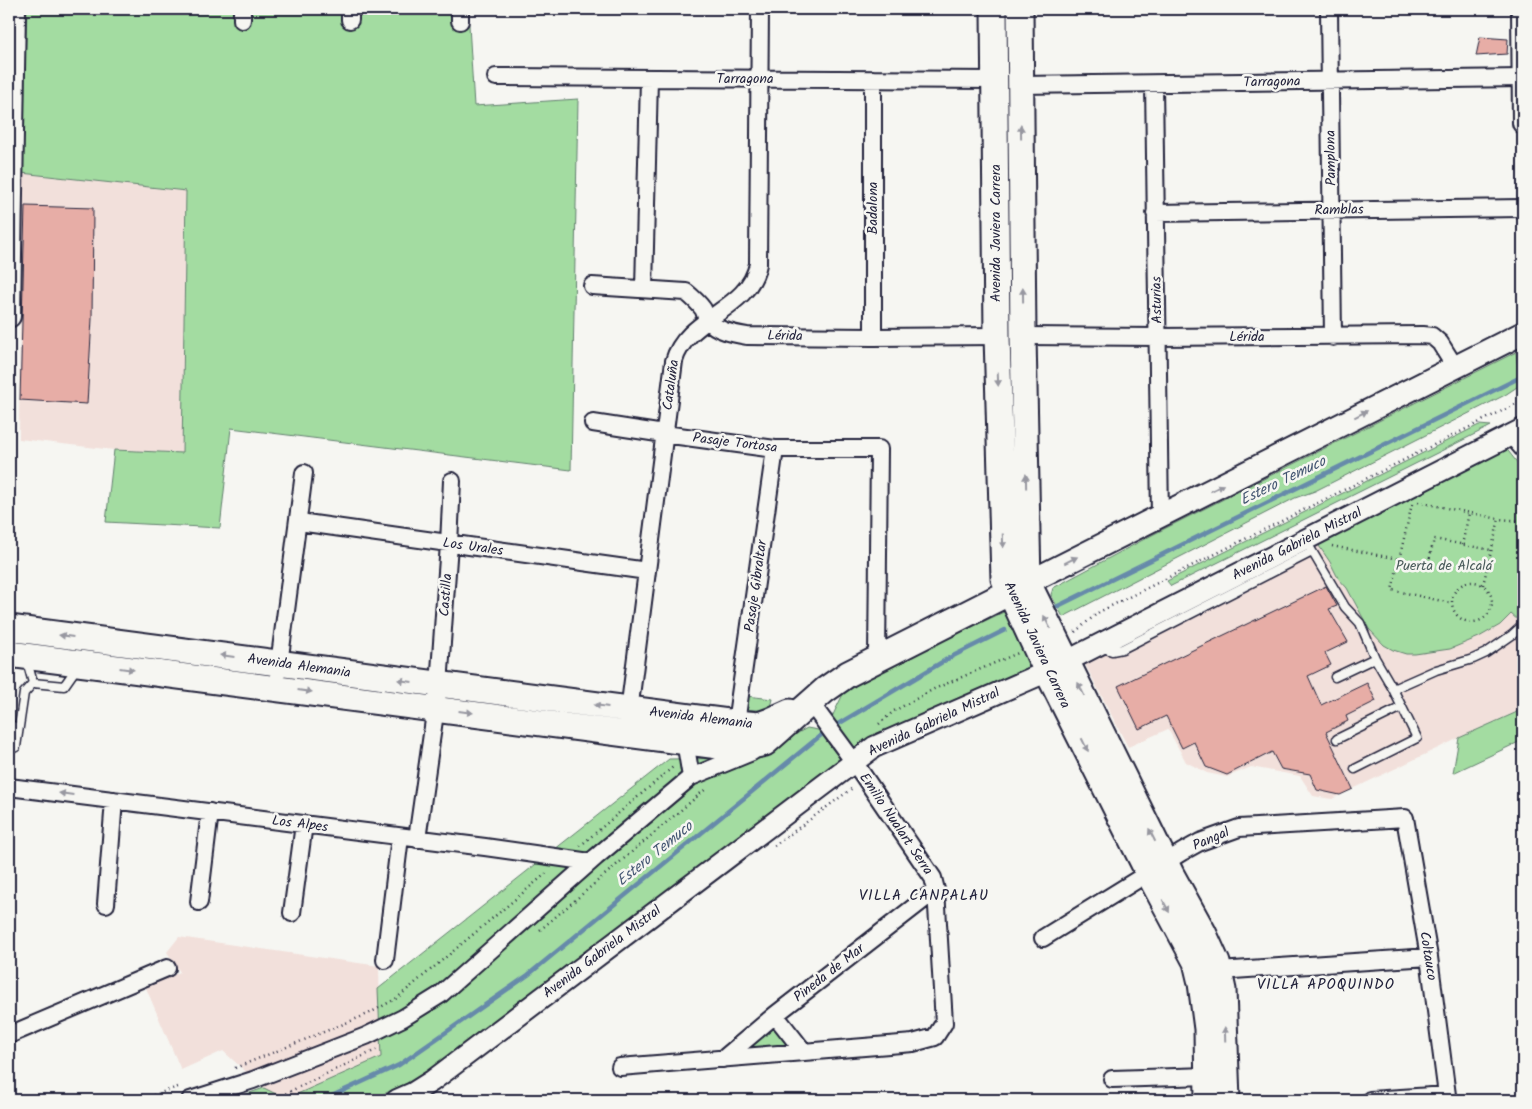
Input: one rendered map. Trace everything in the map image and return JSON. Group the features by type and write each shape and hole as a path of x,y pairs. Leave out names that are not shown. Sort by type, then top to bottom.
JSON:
{"main road":[{"path":"9,316 14,9"},
{"name":"Avenida Javiera Carrera","path":"994,9 997,336 1004,579 1019,587"},
{"name":"Avenida Javiera Carrera","path":"1020,9 1024,361 1019,587 1158,868 1192,954 1199,973 1207,1029 1208,1088"},
{"path":"995,47 1006,67 1020,85 1006,95 995,112"},
{"path":"814,708 825,690 848,674 1523,333"},
{"path":"997,336 1013,347 1024,361"},
{"name":"Avenida Alemania","path":"9,628 280,663 437,697 626,733 686,747 734,748 747,747 764,742 814,708"},
{"name":"Avenida Alemania","path":"17,655 276,688 629,709 736,723 759,724 814,708"},
{"name":"Avenida Javiera Carrera","path":"1158,868 1203,932 1219,971 1223,999 1227,1100"}],"street":[{"name":"Cataluña","path":"626,733 676,352 686,339 744,293 756,273 758,254 760,9"},
{"name":"Pamplona","path":"1329,9 1333,337"},
{"path":"1522,9 1523,122"},
{"name":"Tarragona","path":"496,77 995,80"},
{"path":"644,289 650,78"},
{"name":"Tarragona","path":"1020,85 1523,78"},
{"name":"Badalona","path":"873,79 873,337"},
{"name":"Asturias","path":"1154,84 1160,517"},
{"name":"Ramblas","path":"1155,213 1523,208"},
{"name":"Lérida","path":"592,286 686,292 702,307 708,320 714,325 729,332 747,336 997,336"},
{"name":"Lérida","path":"1023,336 1432,336 1440,343 1455,367"},
{"name":"Pasaje Tortosa","path":"593,423 775,449 879,449 877,659"},
{"name":"Avenida Gabriela Mistral","path":"396,1100 413,1093 432,1081 850,757 863,754 882,743 1057,666 1096,646 1193,605 1310,542 1519,437"},
{"name":"Pasaje Gibraltar","path":"736,723 775,449"},
{"path":"276,688 304,473"},
{"name":"Castilla","path":"417,839 437,697 452,481"},
{"name":"Los Urales","path":"298,522 647,571"},
{"name":"Emilio Nualart Serra","path":"620,1067 914,1043 935,1037 944,1023 936,890 933,878 814,708"},
{"path":"190,1100 237,1085 366,1036 403,1018 440,995 590,862 691,777 754,751 764,742"},
{"path":"686,747 691,777"},
{"name":"Los Alpes","path":"9,788 400,836 590,862"},
{"path":"106,904 114,800"},
{"path":"199,902 210,812"},
{"name":"Pangal","path":"1043,938 1200,842 1239,828 1405,818"},
{"name":"Coltauco","path":"1370,1100 1447,1096 1429,957 1405,818"},
{"path":"292,913 304,824"},
{"path":"385,960 400,836"},
{"name":"Pineda de Mar","path":"723,1059 775,1015 936,890"},
{"path":"1219,971 1429,957"},
{"path":"9,1035 167,968"},
{"path":"775,1015 804,1052"},
{"path":"1112,1079 1208,1088"}],"lane":[{"path":"1310,542 1345,607 1360,623 1375,658 1393,689 1417,738 1355,769"},
{"path":"1393,689 1436,670 1459,664 1486,653 1523,625"},
{"path":"17,655 33,683"},
{"path":"1335,677 1375,658"},
{"path":"33,683 64,686 80,663"},
{"path":"12,748 18,729 24,693 33,683"},
{"path":"1337,738 1402,707"},
{"path":"9,724 18,729"}],"path":[{"path":"1071,635 1099,612 1523,399"},
{"path":"1451,603 1392,590 1413,501 1499,519 1523,521"},
{"path":"1462,544 1469,513"},
{"path":"1483,585 1499,519"},
{"path":"1310,542 1428,566 1434,539 1491,550"},
{"path":"1474,581 1483,585 1491,595 1492,607 1488,614 1476,622 1463,620 1453,610 1451,603 1455,590 1462,584 1474,581"},
{"path":"237,1085 230,1070 368,1014 397,998 674,767 686,747"}],"shaded area":[{"path":"21,173 186,191 182,453 114,450 19,439"},
{"path":"1317,543 1338,578 1347,588 1356,606 1450,649 1479,637 1500,625 1511,614 1519,621 1523,615 1523,707 1515,713 1332,799 1313,796 1300,776 1251,767 1227,777 1207,773 1186,762 1168,729 1128,747 1083,660"},
{"path":"179,937 379,966 381,1057 286,1099 264,1088 223,1051 181,1070 146,988 180,972 167,952"}],"green space":[{"path":"27,9 468,9 474,106 578,99 571,470 231,428 220,528 106,522 114,450 182,453 186,191 21,173"},
{"path":"1516,352 1520,385 1505,395 1315,491 1295,498 1063,617 1051,595 1053,588 1154,534"},
{"path":"1479,425 1491,426 1171,586 1167,581"},
{"name":"Puerta de Alcalá","path":"1505,447 1523,470 1523,615 1519,621 1511,614 1500,625 1479,637 1450,649 1406,654 1384,645 1369,629 1347,588 1338,578 1317,543"},
{"path":"1010,609 1035,663 854,748 832,717 843,694 860,680"},
{"path":"746,696 773,699 770,711 744,709"},
{"path":"1523,707 1523,740 1453,773 1459,738 1515,713"},
{"path":"807,728 818,730 843,763 420,1077 371,1100 230,1100 264,1088 286,1099 381,1057 378,989 669,759 753,758"},
{"path":"773,1023 791,1047 735,1051"}],"building":[{"path":"1480,37 1508,39 1507,54 1476,56"},
{"path":"25,206 93,208 92,319 87,404 20,400"},
{"path":"1326,586 1337,606 1329,609 1348,642 1325,653 1331,665 1308,676 1321,705 1367,683 1376,701 1346,716 1348,721 1326,732 1353,789 1340,795 1317,790 1310,774 1281,769 1272,752 1227,775 1206,767 1194,742 1182,748 1166,716 1139,729 1118,686"}],"waterway":[{"name":"Estero Temuco","path":"1054,608 1523,376"},
{"name":"Estero Temuco","path":"833,727 949,658 1005,630"},
{"name":"Estero Temuco","path":"323,1100 399,1065 528,975 826,731"}],"district":[{"name":"VILLA CANPALAU","path":"924,896"},
{"name":"VILLA APOQUINDO","path":"1326,985"}]}
